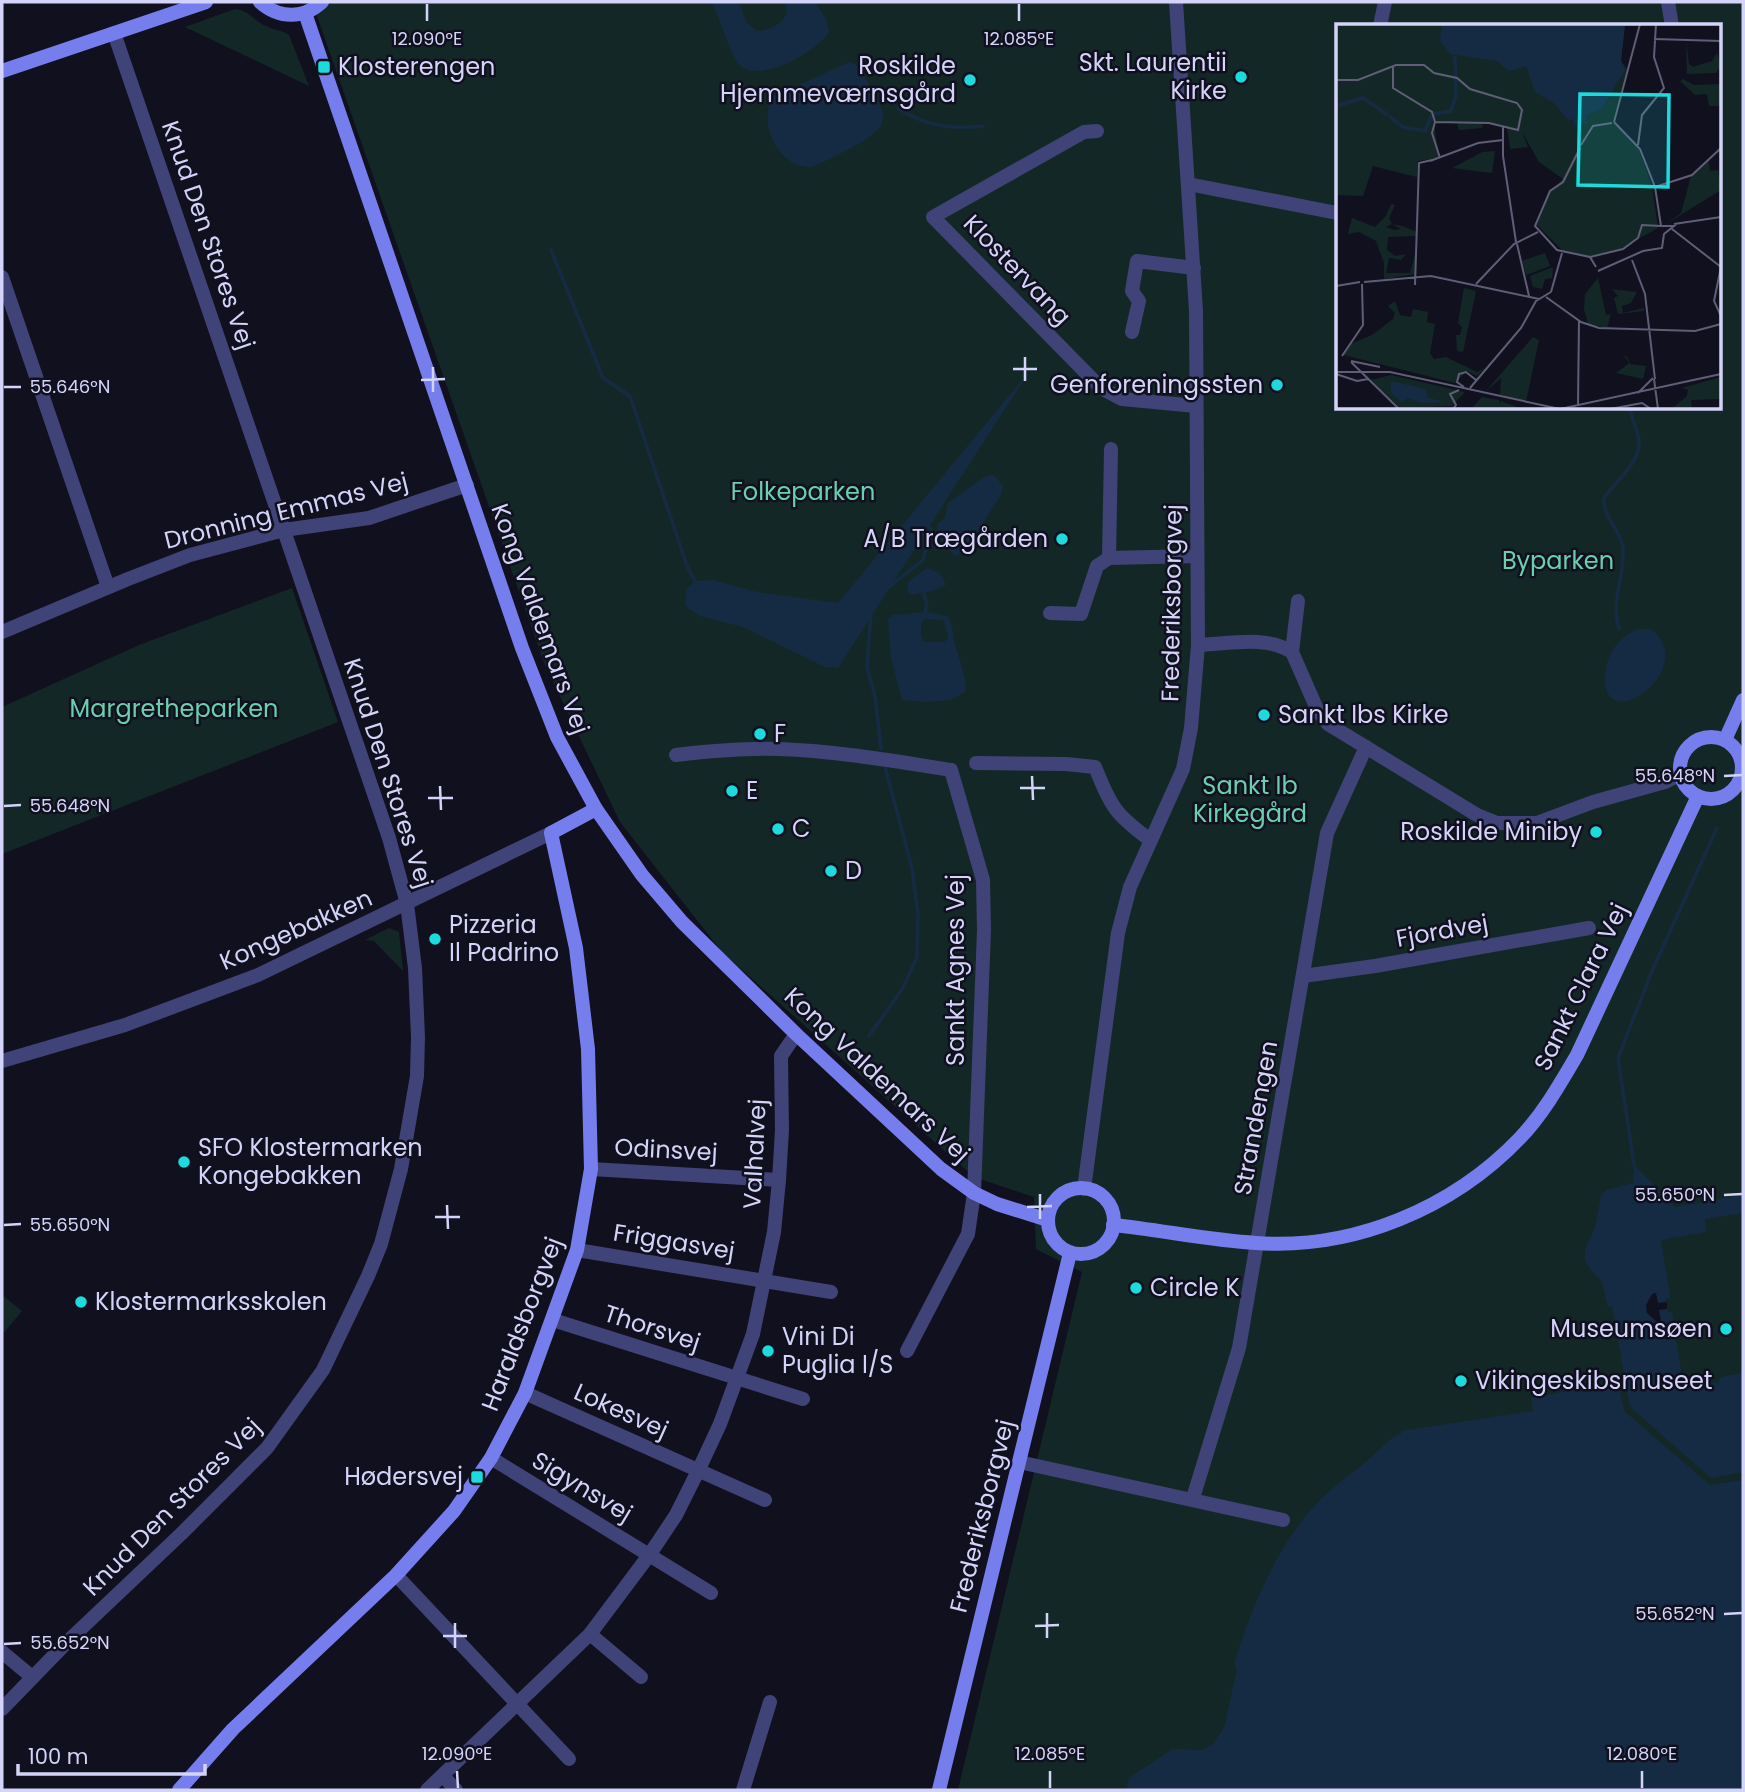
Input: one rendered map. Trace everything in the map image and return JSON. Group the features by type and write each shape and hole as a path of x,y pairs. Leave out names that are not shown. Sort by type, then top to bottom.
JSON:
{"main road":[{"path":"2,71 206,2"},
{"path":"260,2 278,13 292,15 305,13 323,2"},
{"name":"Kong Valdemars Vej","path":"305,13 522,648 556,737 596,809 642,875 682,922 796,1034 941,1169 974,1193 997,1204 1048,1220"},
{"path":"1725,740 1743,700"},
{"path":"1713,737 1725,740 1734,746 1740,755 1742,776 1732,791 1724,796 1707,799 1698,796 1684,783 1681,774 1682,757 1693,743 1700,739 1713,737"},
{"name":"Sankt Clara Vej","path":"1113,1225 1257,1244 1310,1242 1355,1234 1404,1219 1444,1200 1485,1171 1521,1137 1554,1095 1577,1055 1698,796"},
{"name":"Kongebakken","path":"551,833 596,809"},
{"name":"Haraldsborgvej","path":"179,1790 233,1729 396,1575 454,1511 491,1458 525,1393 577,1250 591,1169 588,1049 576,948 551,833"},
{"path":"1073,1189 1084,1189 1094,1191 1109,1205 1113,1225 1106,1242 1098,1249 1090,1253 1070,1253 1054,1240 1048,1220 1050,1209 1063,1194 1073,1189"},
{"name":"Frederiksborgvej","path":"939,1790 1070,1253"}],"street":[{"name":"Frederiksborgvej","path":"1084,1189 1118,933 1130,887 1182,769 1191,729 1198,645 1194,268 1177,2"},
{"path":"1380,24 1385,2"},
{"path":"1668,2 1672,24"},
{"name":"Knud Den Stores Vej","path":"2,1709 238,1479 267,1448 323,1370 381,1244 401,1169 417,1076 415,968 407,904 386,828 114,33"},
{"name":"Klostervang","path":"1097,131 1084,132 933,217 1101,388 1122,399 1196,406"},
{"path":"1188,184 1336,213"},
{"path":"1132,332 1139,301 1132,291 1138,261 1194,268"},
{"path":"2,277 108,587"},
{"path":"1109,558 1111,449"},
{"name":"Dronning Emmas Vej","path":"2,632 191,555 284,530 369,518 467,485"},
{"path":"1050,613 1081,614 1097,566 1109,558 1197,556"},
{"path":"1298,601 1292,652 1317,709 1328,724 1477,816 1514,825 1537,823 1615,795 1665,782 1681,774"},
{"path":"1198,645 1260,642 1276,644 1292,652"},
{"name":"Strandengen","path":"1193,1498 1239,1348 1327,833 1331,819 1366,747"},
{"name":"Sankt Agnes Vej","path":"676,755 723,749 781,749 874,758 951,770 983,880 984,930 974,1193 968,1234 907,1351"},
{"path":"976,763 1066,764 1095,768 1112,808 1122,820 1150,840"},
{"name":"Kongebakken","path":"2,1061 125,1025 258,975 551,833"},
{"name":"Fjordvej","path":"1303,976 1589,928"},
{"name":"Valhalvej","path":"427,1790 590,1634 676,1515 699,1469 738,1379 753,1334 774,1232 782,1130 780,1056 796,1034"},
{"name":"Odinsvej","path":"591,1169 779,1180"},
{"name":"Friggasvej","path":"577,1250 764,1280"},
{"path":"764,1280 831,1292"},
{"name":"Thorsvej","path":"553,1320 738,1379"},
{"path":"738,1379 803,1399"},
{"name":"Lokesvej","path":"525,1393 699,1469"},
{"name":"Sigynsvej","path":"491,1458 650,1554"},
{"path":"1019,1462 1193,1498 1283,1520"},
{"path":"699,1469 765,1500"},
{"path":"650,1554 711,1593"},
{"path":"396,1575 569,1759"},
{"path":"590,1634 641,1677"},
{"path":"2,1651 32,1677"},
{"path":"743,1790 770,1702"},
{"path":"443,1776 456,1790"}],"green space":[{"path":"312,2 1743,2 1743,1790 958,1790 1082,1272 1036,1249 1034,1197 974,1177 722,952 620,822 544,663"},
{"path":"235,9 244,11 262,24 289,35 309,86 185,27"},
{"name":"Margretheparken","path":"292,588 338,722 2,854 2,707 139,645"},
{"path":"389,928 399,932 403,971 374,941 365,940"},
{"path":"2,1295 22,1311 2,1335"}],"water":[{"path":"712,2 739,2 746,22 757,31 771,28 782,20 787,12 785,2 815,2 827,21 829,32 813,48 786,64 759,71 747,69 735,58"},
{"path":"850,62 861,70 880,107 883,119 879,129 840,154 813,167 790,161 774,143 769,131 769,107 774,96"},
{"path":"1028,373 838,668 825,667 743,627 700,616 685,606 686,590 695,581 713,580 757,592 838,603"},
{"path":"994,475 1003,486 1001,495 965,551 955,556 941,537 937,524 945,518 948,503 986,476"},
{"path":"927,568 940,573 946,585 911,595 907,583"},
{"path":"925,612 947,616 952,626 966,691 951,700 902,700 891,658 888,619 893,615","holes":["925,619 944,620 948,639 944,642 925,642 921,637 921,622"]},
{"path":"1637,629 1651,629 1664,646 1664,663 1657,680 1644,693 1629,700 1616,701 1607,691 1607,663 1616,646"},
{"path":"1634,1165 1675,1207 1741,1195 1743,1199 1743,1213 1705,1219 1706,1232 1661,1240 1670,1298 1666,1299 1668,1313 1672,1312 1683,1384 1688,1387 1718,1382 1721,1377 1743,1373 1743,1472 1711,1478 1630,1407 1612,1307 1608,1307 1602,1282 1585,1260 1585,1249 1595,1228 1601,1196 1606,1190 1633,1183"},
{"path":"1618,1382 1624,1411 1710,1485 1743,1480 1743,1790 1126,1790 1129,1778 1173,1749 1203,1750 1213,1744 1224,1728 1237,1669 1234,1664 1241,1642 1268,1576 1292,1534 1322,1498 1389,1441 1401,1434 1401,1431 1533,1411 1531,1398"}],"pier":[{"path":"1656,1293 1658,1303 1667,1302 1667,1309 1659,1310 1661,1321 1656,1321 1647,1313 1646,1305 1652,1294"}],"waterway":[{"path":"898,108 928,123 960,127 983,126"},
{"path":"551,250 603,378 630,396 687,566 695,581"},
{"path":"1619,629 1616,609 1623,548 1606,511 1604,498 1632,464 1639,449 1630,410"},
{"path":"889,587 923,560 931,530 928,525"},
{"path":"924,593 927,605 925,612"},
{"path":"871,612 867,668 875,696 881,749"},
{"path":"869,1036 903,988 917,957 918,914 912,868 885,767"},
{"path":"1634,1165 1618,1058 1652,971 1717,828"}],"place":[{"name":"Klosterengen","path":"324,67"},
{"name":"Skt. Laurentii Kirke","path":"1241,77"},
{"name":"Roskilde Hjemmeværnsgård","path":"970,80"},
{"name":"Genforeningssten","path":"1277,385"},
{"name":"A/B Trægården","path":"1062,539"},
{"name":"Sankt Ibs Kirke","path":"1264,715"},
{"name":"F","path":"760,734"},
{"name":"E","path":"732,791"},
{"name":"C","path":"778,829"},
{"name":"Roskilde Miniby","path":"1596,832"},
{"name":"D","path":"831,871"},
{"name":"Pizzeria Il Padrino","path":"435,939"},
{"name":"SFO Klostermarken Kongebakken","path":"184,1162"},
{"name":"Circle K","path":"1136,1288"},
{"name":"Klostermarksskolen","path":"81,1302"},
{"name":"Museumsøen","path":"1726,1329"},
{"name":"Vini Di Puglia I/S","path":"768,1351"},
{"name":"Vikingeskibsmuseet","path":"1461,1381"},
{"name":"Hødersvej","path":"477,1477"}],"park label":[{"name":"Folkeparken","path":"803,492"},
{"name":"Byparken","path":"1558,561"},
{"name":"Sankt Ib Kirkegård","path":"1250,800"}]}
